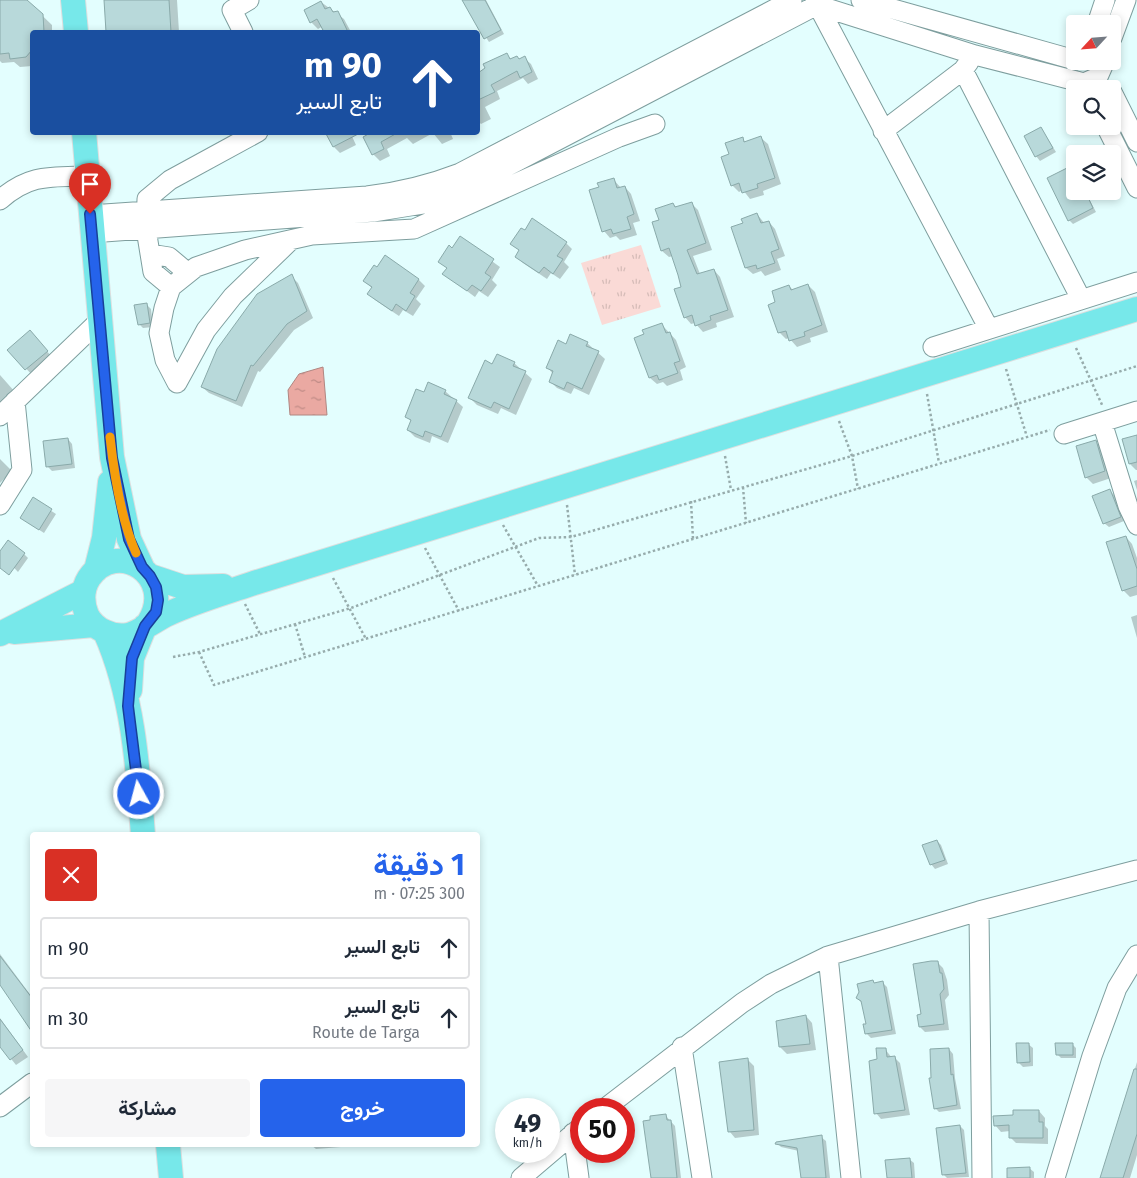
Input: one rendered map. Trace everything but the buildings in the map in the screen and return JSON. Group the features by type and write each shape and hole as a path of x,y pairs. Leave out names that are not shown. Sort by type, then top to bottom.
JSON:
{"main road":[{"path":"73,0 76,30"},
{"path":"84,135 90,224 112,458 129,539 156,587 158,600 156,612 147,624 132,658 128,706"},
{"path":"1,634 99,629 116,636 128,635 184,607 250,593 1137,310"},
{"path":"96,570 104,538 112,458"},
{"path":"143,832 128,706 114,652 87,615 83,604 84,591 88,580 96,570 106,564 118,561 130,562 146,572 183,587 216,587 250,593"},
{"path":"1,634 84,591"},
{"path":"168,1147 171,1178"}],"street":[{"path":"242,30 232,10 249,0"},
{"path":"90,224 145,220 376,195 436,183 792,0"},
{"path":"860,0 1066,57"},
{"path":"1100,15 1105,0"},
{"path":"1120,15 1126,0"},
{"path":"145,220 373,212 429,203 443,198 818,2 975,55 1066,81"},
{"path":"818,2 883,131 989,329"},
{"path":"883,131 963,70 975,55"},
{"path":"963,70 1081,298"},
{"path":"1121,109 1137,142"},
{"path":"291,240 233,296 206,330 177,383 165,360 159,333 164,308 171,288 196,267 245,250 312,235 414,229 619,136 655,124"},
{"path":"171,288 153,272 145,220 147,199 170,180 252,135"},
{"path":"1111,135 1136,185"},
{"path":"0,200 12,189 42,177 87,176"},
{"path":"150,254 170,257 188,273"},
{"path":"933,347 1081,298 1137,282"},
{"path":"0,416 100,320"},
{"path":"0,505 22,470 15,401"},
{"path":"1059,432 1104,418 1137,412"},
{"path":"1104,418 1128,506 1137,525"},
{"path":"618,1098 682,1047 771,984 828,956 979,911 1137,870"},
{"path":"979,911 982,1178"},
{"path":"1054,1178 1092,1056 1117,988 1137,954"},
{"path":"828,956 851,1178"},
{"path":"682,1047 702,1178"},
{"path":"0,1107 30,1084"},
{"path":"521,1178 570,1136"},
{"path":"578,1163 579,1178"}],"path":[{"path":"1076,348 1104,418"},
{"path":"173,657 199,652 351,608 539,538 571,537 742,486 852,456 1137,366"},
{"path":"1006,369 1027,437"},
{"path":"927,394 935,430 939,464"},
{"path":"839,421 852,456 858,489"},
{"path":"199,652 214,685 1027,437 1059,432"},
{"path":"725,456 731,490"},
{"path":"742,486 746,523"},
{"path":"691,501 693,539"},
{"path":"567,504 575,575"},
{"path":"503,524 514,547 538,586"},
{"path":"424,548 459,610"},
{"path":"332,576 351,608 366,639"},
{"path":"250,593 260,634"},
{"path":"295,624 305,657"}],"green space":[{"path":"641,245 661,307 602,325 581,263"}],"water":[{"path":"323,367 327,415 290,415 288,390 299,374"}],"slow traffic":[{"path":"110,437 112,458 129,539 136,553"}],"route":[{"path":"90,214 112,458 129,539 142,567 156,587 158,600 156,612 145,626 132,658 128,706 139,794"}]}
